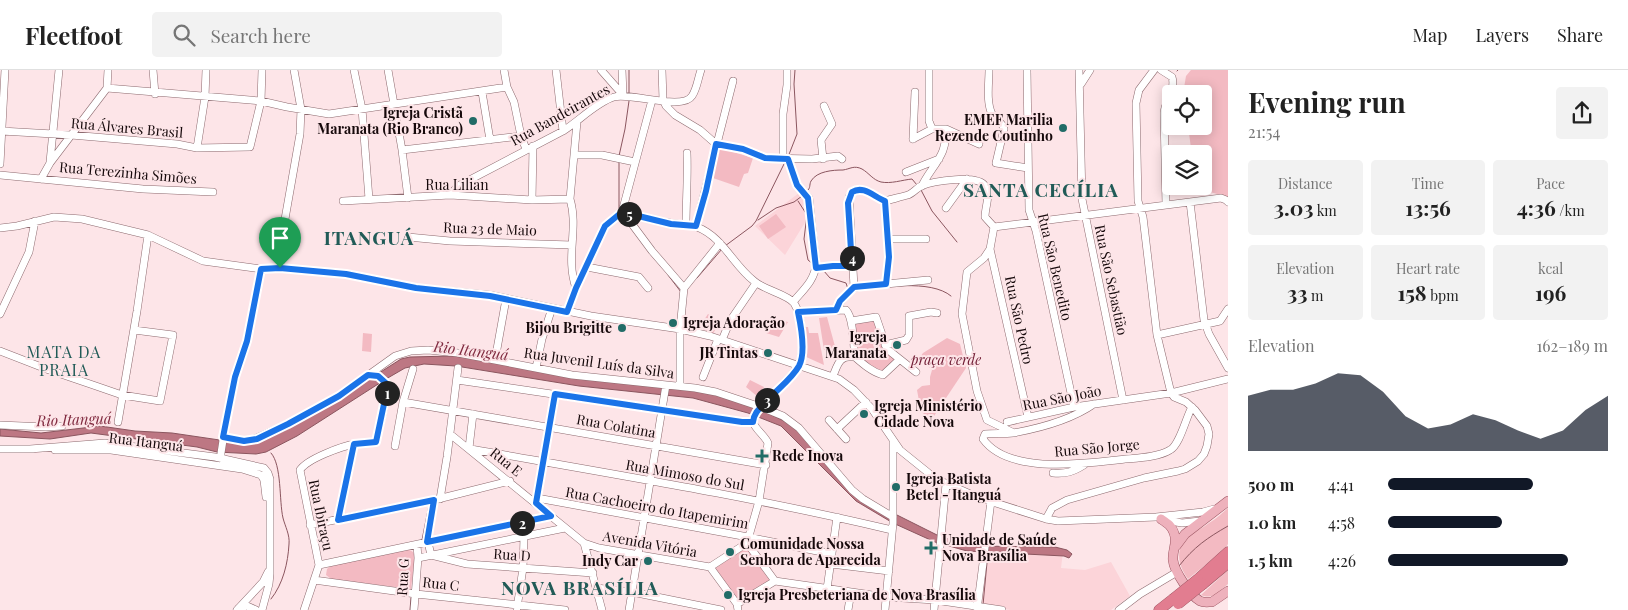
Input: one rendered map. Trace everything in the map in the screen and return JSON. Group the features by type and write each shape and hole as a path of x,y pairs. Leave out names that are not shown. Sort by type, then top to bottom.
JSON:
{"highway":[{"path":"1159,610 1174,604 1228,552"},
{"path":"1200,581 1228,564"}],"main road":[{"path":"1175,547 1185,534 1225,503"},
{"path":"1159,518 1172,529 1176,540 1173,558 1177,572 1184,584 1200,601 1212,602 1228,591"}],"street":[{"path":"0,164 6,70"},
{"path":"50,162 60,70"},
{"path":"41,179 50,162 107,88 108,70"},
{"path":"153,70 155,94"},
{"path":"197,148 205,97 206,70"},
{"path":"261,101 262,70"},
{"path":"280,268 285,219 300,134 301,109 294,70"},
{"path":"354,70 362,109 369,199"},
{"path":"388,70 408,198"},
{"path":"504,70 507,88 514,102 521,136 530,148 532,200"},
{"path":"556,70 563,131"},
{"path":"601,70 623,95"},
{"path":"622,70 623,95"},
{"path":"662,70 663,100 666,106 675,115 700,130 716,144 743,149 765,158 824,159 838,156 842,159"},
{"path":"663,100 683,101 692,96 701,70"},
{"path":"787,70 783,114 786,158 797,185 808,198 816,268 811,282 793,302"},
{"path":"929,70 929,121 932,129"},
{"path":"989,70 990,108 992,114 1002,123 1004,129 996,164 1028,168"},
{"name":"Rua São Benedito","path":"1027,70 1029,210 1036,231 1074,407"},
{"name":"Rua São Sebastião","path":"1079,70 1082,199 1118,375"},
{"path":"1080,85 1090,70"},
{"path":"1046,519 1052,508 1067,500 1150,476 1185,469 1198,461 1206,450 1209,434 1204,422 1192,406 1175,398 1171,393 1157,335 1143,217 1138,201 1136,99 1139,90 1154,70"},
{"path":"1161,70 1173,78 1173,88 1166,102 1164,113 1166,205"},
{"path":"696,226 733,81"},
{"path":"107,88 155,94 261,101 329,114 507,88"},
{"path":"482,92 490,140"},
{"path":"915,92 913,139 932,129 949,130 979,144"},
{"name":"Rua Bandeirantes","path":"450,195 458,186 563,131 602,102 623,95 663,100"},
{"path":"567,312 605,226 622,212 652,100"},
{"name":"Rua Álvares Brasil","path":"1,131 177,144 197,148 250,147 261,101"},
{"path":"824,106 832,124 821,140 824,159"},
{"path":"576,288 570,261 573,219 570,199 577,122"},
{"path":"922,186 940,159 945,132 943,130"},
{"path":"402,150 521,136"},
{"path":"686,225 687,153"},
{"path":"574,155 602,155 635,162"},
{"path":"906,172 940,159"},
{"name":"Rua Terezinha Simões","path":"0,175 143,189 213,192"},
{"path":"946,208 967,179"},
{"path":"854,287 849,197 852,192 859,190 885,201 908,194 922,186 967,179 981,182 986,187 988,195 985,217 994,227 1220,198 1227,201"},
{"name":"Rua Lilian","path":"344,201 450,195 532,200 570,199"},
{"path":"885,201 889,257 886,284"},
{"path":"1190,202 1205,324 1228,368"},
{"path":"622,212 659,221 696,226 713,236 729,252 743,272 756,283 793,302 798,312 801,334 801,359 799,365 784,383 759,409 753,422"},
{"path":"622,212 684,288"},
{"path":"0,228 54,217 74,218 148,235 203,261 261,269 280,268 346,274 416,288 506,299 567,312 680,329 720,339 833,376 845,382 866,402 893,442 936,479 991,501 1046,519 1063,521 1159,518 1207,512 1225,503"},
{"path":"0,314 29,252 35,221"},
{"name":"Rua São Pedro","path":"994,227 990,249 1028,417"},
{"path":"118,422 148,235"},
{"name":"Rua 23 de Maio","path":"408,237 450,241 572,245"},
{"path":"887,239 926,239"},
{"path":"680,386 680,329 684,288 720,244"},
{"path":"990,249 984,258 967,272 963,321 977,391 987,420 1014,433"},
{"path":"816,268 852,266"},
{"path":"587,267 639,277 648,288"},
{"path":"227,466 221,455 223,438 235,377 247,341 261,269"},
{"path":"836,310 840,301 854,287 928,280"},
{"path":"703,377 730,321 756,283"},
{"path":"495,360 506,299"},
{"path":"536,368 542,339 552,308"},
{"path":"1157,335 1220,320 1225,316 1228,309"},
{"path":"798,312 846,310 851,320 854,357"},
{"path":"885,345 906,340 909,335 909,316 931,312 937,313"},
{"path":"851,320 876,317 885,345 899,360 916,372"},
{"path":"0,351 122,395 160,401 173,335 134,330"},
{"name":"Rua Juvenil Luís da Silva","path":"223,438 244,441 257,439 330,400 395,356 411,351 436,351 665,389 680,386 716,392 759,409 783,416 799,428 852,490 893,517"},
{"path":"833,376 842,359 846,356 854,357 864,366 883,376 899,360"},
{"path":"431,555 427,542 450,434 458,368"},
{"path":"395,446 402,402 412,369"},
{"path":"338,520 354,444 376,442 383,381 368,375"},
{"name":"Rua São João","path":"1118,375 1123,400"},
{"name":"Rua São João","path":"1007,422 1074,407 1171,393 1228,379"},
{"path":"456,380 662,411 753,422"},
{"path":"629,610 665,389"},
{"path":"536,500 555,394"},
{"name":"Rua Colatina","path":"402,402 766,465"},
{"path":"837,429 866,402"},
{"name":"Rua São Jorge","path":"1094,404 1077,415 1064,420 1014,433 985,434 983,438 987,444 998,452 1014,458 1056,465 1142,457 1170,451 1178,442 1192,406"},
{"path":"470,449 473,414"},
{"path":"829,420 846,439"},
{"path":"753,422 768,443 759,501 747,540 710,568 738,607 775,581 851,592 885,605 935,600 977,609 1002,610"},
{"path":"0,425 62,426"},
{"name":"Rua E","path":"450,434 536,500 551,516 584,543"},
{"path":"885,605 893,517 893,442"},
{"name":"Rua Itanguá","path":"30,449 105,443 221,455 259,466 268,473 270,479 269,584 262,610"},
{"name":"Rua Ibiraçu","path":"319,565 300,470 304,465 354,444"},
{"path":"0,449 30,449"},
{"name":"Rua Itanguá","path":"30,449 105,450 227,466 258,473 263,477 269,527"},
{"name":"Rua Mimoso do Sul","path":"470,449 759,501 892,530"},
{"path":"1053,473 1066,474 1075,471 1087,463"},
{"path":"310,525 437,499 510,481"},
{"path":"934,610 946,484"},
{"name":"Rua Cachoeiro do Itapemirim","path":"536,500 832,554"},
{"path":"977,609 991,501"},
{"path":"304,610 319,565 551,516"},
{"path":"827,589 837,517"},
{"path":"1159,518 1182,524 1204,519"},
{"path":"418,558 565,528"},
{"path":"517,608 524,568 524,537"},
{"path":"747,540 775,581"},
{"path":"584,543 602,610"},
{"name":"Avenida Vitória","path":"584,543 599,548 710,568"},
{"name":"Rua G","path":"414,610 418,558 417,545"},
{"name":"Rua D","path":"431,555 467,564 593,573"},
{"path":"830,564 889,571"},
{"path":"237,610 263,582 269,569"},
{"path":"1119,610 1140,594 1177,572"},
{"name":"Rua C","path":"314,580 517,608 565,610"},
{"path":"596,588 632,592 721,610"},
{"path":"848,610 851,592"},
{"path":"237,610 247,606 256,610"}],"shaded area":[{"path":"799,193 803,195 805,202 802,207 808,210 809,216 785,255 755,226"},
{"name":"Rio Itanguá","path":"453,356 711,391 768,413 794,426 854,493 890,514 897,515 941,537 975,546 1055,547 1067,550 1072,554 1069,558 1064,556 967,551 935,542 893,523 856,501 781,426 748,413 693,398 579,386 456,366 424,364 405,368 297,436 266,452 256,454 217,452 197,447 91,433 50,439 0,436 0,429 41,433 100,426 250,443 284,431 401,359"},
{"path":"985,546 1063,552 1061,568 1085,570 1111,562 1130,596 1111,610 1010,610 979,604"}],"green space":[{"path":"1191,70 1228,70 1228,197 1212,193 1212,145 1191,145 1189,135 1212,135 1212,85 1184,85 1186,76"},
{"path":"720,148 753,158 748,173 744,174 739,187 713,178"},
{"path":"776,214 786,227 768,239 759,226"},
{"path":"708,314 719,322 713,334 703,329 706,323 704,320"},
{"path":"827,317 836,350 824,350 819,318"},
{"path":"769,318 788,322 779,337 766,333"},
{"path":"875,318 886,350 897,360 883,374 856,356 852,321"},
{"path":"803,327 808,327 809,333 818,333 824,365 804,356"},
{"path":"363,333 372,334 371,352 362,351"},
{"name":"praça verde","path":"947,338 960,344 966,368 932,419 921,412 917,390 922,386 930,385 932,370 918,360 923,353"},
{"path":"750,380 764,387 758,397 746,387"},
{"path":"1228,508 1228,544 1224,550 1188,579 1180,563 1179,552 1181,546 1189,536 1214,520"},
{"path":"746,547 770,580 738,600 715,568"},
{"path":"408,549 415,556 411,589 331,579 326,575 327,569 330,566"},
{"path":"1228,570 1228,584 1212,596 1201,595"}],"waterway":[{"path":"629,70 629,94"},
{"path":"788,157 797,134 795,70"},
{"path":"619,156 629,101"},
{"path":"619,162 619,211"},
{"path":"725,246 756,221 785,162"},
{"path":"807,191 811,181 817,175 854,167 862,169 881,182 912,179 917,185"},
{"path":"921,190 932,211 957,242"},
{"path":"758,220 776,208 794,202 802,196"},
{"path":"798,201 807,215 804,239 808,260 813,264"},
{"path":"697,278 722,249"},
{"path":"823,270 830,278 846,283 848,289"},
{"path":"668,275 681,292"},
{"path":"856,291 891,286 918,286 931,287 951,296"},
{"path":"271,453 277,466 283,518 289,541 284,573 279,587 271,599"},
{"path":"422,540 429,505"},
{"path":"1179,566 1201,543 1228,526"},
{"path":"983,605 988,552"},
{"path":"410,610 411,598"}],"place":[{"name":"Igreja Cristã Maranata (Rio Branco)","path":"473,121"},
{"name":"EMEF Marilia Rezende Coutinho","path":"1063,128"},
{"name":"Igreja Adoração","path":"673,323"},
{"name":"Bijou Brigitte","path":"622,328"},
{"name":"Igreja Maranata","path":"897,345"},
{"name":"JR Tintas","path":"768,353"},
{"name":"Igreja Ministério Cidade Nova","path":"864,414"},
{"name":"Rede Inova","path":"762,456"},
{"name":"Igreja Batista Betel - Itanguá","path":"896,487"},
{"name":"Unidade de Saúde Nova Brasília","path":"931,548"},
{"name":"Comunidade Nossa Senhora de Aparecida","path":"730,552"},
{"name":"Indy Car","path":"648,561"},
{"name":"Igreja Presbeteriana de Nova Brasília","path":"728,595"}],"district":[{"name":"SANTA CECÍLIA","path":"1041,190"},
{"name":"ITANGUÁ","path":"369,238"},
{"name":"MATA DA PRAIA","path":"64,361"},
{"name":"NOVA BRASÍLIA","path":"580,588"}],"route":[{"path":"716,144 743,149 765,158 778,157 788,159 797,185 808,198 816,268 852,266 848,203 852,192 856,190 864,190 885,201 889,257 886,284 854,287 840,301 836,310 798,312 802,349 799,365 792,375 759,408 753,422 662,411 555,394 536,503 551,516 427,542 434,500 338,520 354,444 376,442 388,385 378,376 374,374 368,375 339,396 257,439 244,441 223,437 235,377 247,341 261,269 280,268 346,274 416,288 490,296 541,305 567,312 605,226 622,212 671,224 696,226 716,144"}]}
